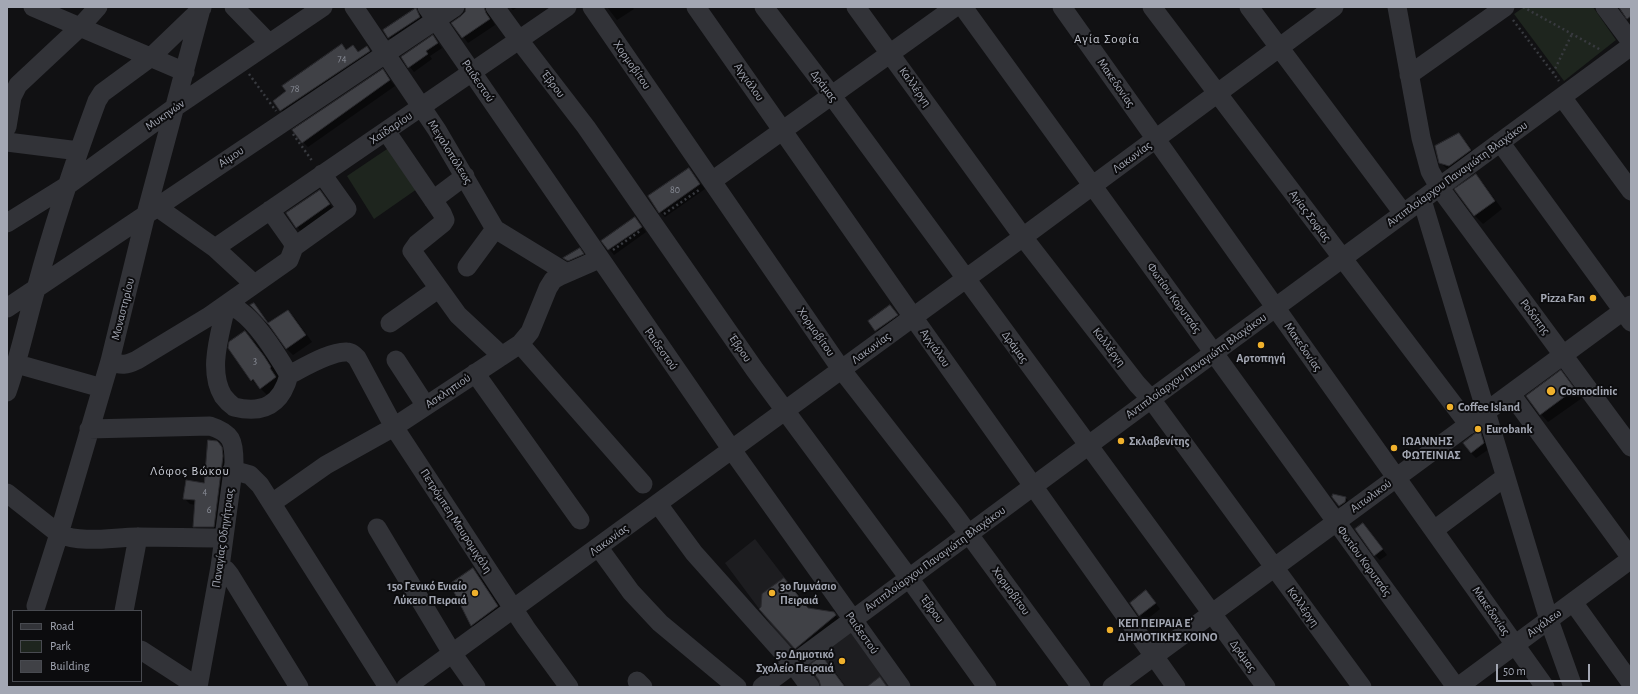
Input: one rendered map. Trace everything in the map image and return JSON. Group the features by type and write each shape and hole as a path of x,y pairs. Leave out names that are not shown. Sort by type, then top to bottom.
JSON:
{"street":[{"path":"33,7 185,72"},
{"path":"7,127 12,97 18,85 80,27 98,7"},
{"path":"234,7 269,43"},
{"name":"Μυκηνών","path":"7,223 68,185 174,108 322,7"},
{"name":"Μεγαλοπόλεως","path":"354,7 422,107 465,176 495,229 567,273"},
{"name":"Αίμου","path":"7,308 385,54 432,13 455,7"},
{"name":"Έβρου","path":"495,7 586,127 755,370 909,578 987,687"},
{"name":"Χαϊδαρίου","path":"215,248 567,7"},
{"name":"Χορμοβίτου","path":"592,7 842,369 969,534 1080,687"},
{"name":"Αγχιάλου","path":"696,7 913,317 1176,687"},
{"name":"Δράμας","path":"764,7 832,96 1266,687"},
{"name":"Καλλέργη","path":"856,7 891,53 1023,238 1137,384 1151,399 1362,687"},
{"path":"712,181 955,7"},
{"name":"Φωτίου Κορυτσάς","path":"963,7 1457,687"},
{"name":"Μακεδονίας","path":"1062,7 1545,687"},
{"name":"Αγίας Σοφίας","path":"1152,7 1469,425"},
{"path":"1249,7 1403,213"},
{"name":"Λακωνίας","path":"406,687 1023,238 1092,185 1334,7"},
{"name":"Ροδόπης","path":"1397,7 1421,138 1430,171 1439,187 1631,447"},
{"path":"1410,75 1504,7"},
{"path":"1605,7 1626,52"},
{"path":"7,392 17,364 36,289 68,185 97,101 102,93 151,57 202,8"},
{"name":"Μοναστηρίου","path":"36,606 110,361 152,211 174,108 202,8"},
{"name":"Ραιδεστού","path":"432,13 599,259 732,450 901,687"},
{"name":"Αντιπλοίαρχου Παναγιώτη Βλαχάκου","path":"762,687 1275,307 1500,142 1626,52"},
{"path":"1565,95 1631,190"},
{"path":"386,131 445,220 417,244 412,251 458,315 502,356"},
{"path":"7,142 79,151"},
{"path":"1500,142 1628,313"},
{"path":"110,361 118,365 128,365 208,318 289,260 294,248 347,209 322,174"},
{"path":"433,200 465,176"},
{"path":"1422,200 1549,620 1573,687"},
{"path":"270,210 292,241 294,248"},
{"path":"152,211 215,248 254,284"},
{"path":"467,267 495,229"},
{"name":"Ασκληπιού","path":"272,503 326,465 394,427 520,344 530,332 548,288 553,280 599,259"},
{"path":"390,323 438,289"},
{"path":"226,305 239,311 248,318 274,350 289,375 285,388 279,398 260,410 246,410 234,407 223,396 218,383 215,369 226,305"},
{"name":"Αιτωλικού","path":"1112,687 1563,355 1628,313"},
{"path":"520,344 643,484"},
{"name":"Πετρόμπεη Μαυρομιχάλη","path":"289,375 340,352 349,352 357,358 394,427 514,609 569,687"},
{"path":"396,360 426,406"},
{"path":"17,364 102,388"},
{"path":"475,373 580,520"},
{"path":"1511,394 1631,559"},
{"path":"89,429 210,426 222,430 234,407"},
{"name":"Παναγίας Οδηγήτριας","path":"198,687 220,566 234,452 229,434 222,430"},
{"path":"232,470 245,472 255,478 388,687"},
{"path":"1434,530 1505,477"},
{"path":"7,493 59,534 79,539 138,537 224,538"},
{"path":"658,504 694,553 793,664 810,687"},
{"path":"377,528 452,653 476,687"},
{"path":"124,610 138,537"},
{"path":"599,548 631,592 660,624 737,687"},
{"name":"Αιγάλεω","path":"1457,687 1631,559"},
{"path":"220,566 230,575 299,687"},
{"path":"1573,602 1631,683"},
{"path":"142,651 198,687"}],"path":[{"path":"1504,7 1553,73 1565,95"},
{"path":"1523,7 1572,34 1626,52"},
{"path":"1553,73 1572,34"},
{"path":"240,62 322,174"}],"shaded area":[{"name":"3ο Γυμνάσιο Πειραιά","path":"755,539 808,608 832,612 836,616 792,653 725,563"},
{"name":"5ο Δημοτικό Σχολείο Πειραιά","path":"852,631 892,687 816,687 802,667"}],"green space":[{"path":"1524,7 1593,7 1616,40 1564,81 1514,14"},
{"path":"390,147 417,189 374,219 347,176"}],"building":[{"path":"466,7 484,7 490,19 462,38 451,23 465,12"},
{"path":"1619,7 1631,7 1631,16 1627,19"},
{"path":"416,8 420,17 388,38 383,30"},
{"path":"433,35 438,43 426,51 428,54 408,68 401,57"},
{"path":"342,44 346,50 353,45 358,52 367,46 370,51 280,111 273,101 286,91 282,86"},
{"path":"383,69 390,80 302,143 292,130"},
{"path":"1459,133 1471,150 1449,166 1439,163 1435,146"},
{"path":"689,168 700,184 659,213 648,196"},
{"path":"1476,174 1495,201 1474,216 1454,189"},
{"path":"320,190 330,204 296,228 286,213"},
{"path":"635,217 642,227 608,250 601,241"},
{"path":"580,248 584,254 568,261 563,258"},
{"path":"254,303 268,323 288,310 306,335 286,349 269,325 250,305"},
{"path":"890,305 898,315 875,331 868,321"},
{"path":"245,331 264,356 276,377 260,389 253,379 251,381 228,348 229,342"},
{"name":"Cosmoclinic","path":"1561,370 1575,389 1540,415 1526,396"},
{"path":"1480,430 1484,443 1471,453 1463,443"},
{"path":"208,440 217,441 219,443 222,447 223,456 214,527 193,527 195,500 183,499 186,480 204,483"},
{"path":"1333,494 1346,497 1345,502 1339,506 1332,497"},
{"path":"1363,523 1383,549 1374,556 1355,529"},
{"name":"15ο Γενικό Ενιαίο Λύκειο Πειραιά","path":"473,568 498,606 471,626 450,584"},
{"path":"784,578 808,608 834,612 836,615 795,649 759,609 761,607 762,594"},
{"path":"1146,590 1156,603 1139,616 1130,603"},
{"path":"822,656 845,687 821,687 819,680 808,666"},
{"path":"880,677 887,687 867,687"}],"place":[{"name":"Pizza Fan","path":"1593,298"},
{"name":"Αρτοπηγή","path":"1261,345"},
{"name":"Cosmoclinic","path":"1551,391"},
{"name":"Coffee Island","path":"1450,407"},
{"name":"Eurobank","path":"1478,429"},
{"name":"Σκλαβενίτης","path":"1121,441"},
{"name":"ΙΩΑΝΝΗΣ ΦΩΤΕΙΝΙΑΣ","path":"1394,448"},
{"name":"15ο Γενικό Ενιαίο Λύκειο Πειραιά","path":"475,593"},
{"name":"3ο Γυμνάσιο Πειραιά","path":"772,593"},
{"name":"ΚΕΠ ΠΕΙΡΑΙΑ Ε΄ ΔΗΜΟΤΙΚΗΣ ΚΟΙΝΟ","path":"1110,630"},
{"name":"5ο Δημοτικό Σχολείο Πειραιά","path":"842,661"}],"district":[{"name":"Αγία Σοφία","path":"1107,39"},
{"name":"Λόφος Βώκου","path":"190,471"}]}
